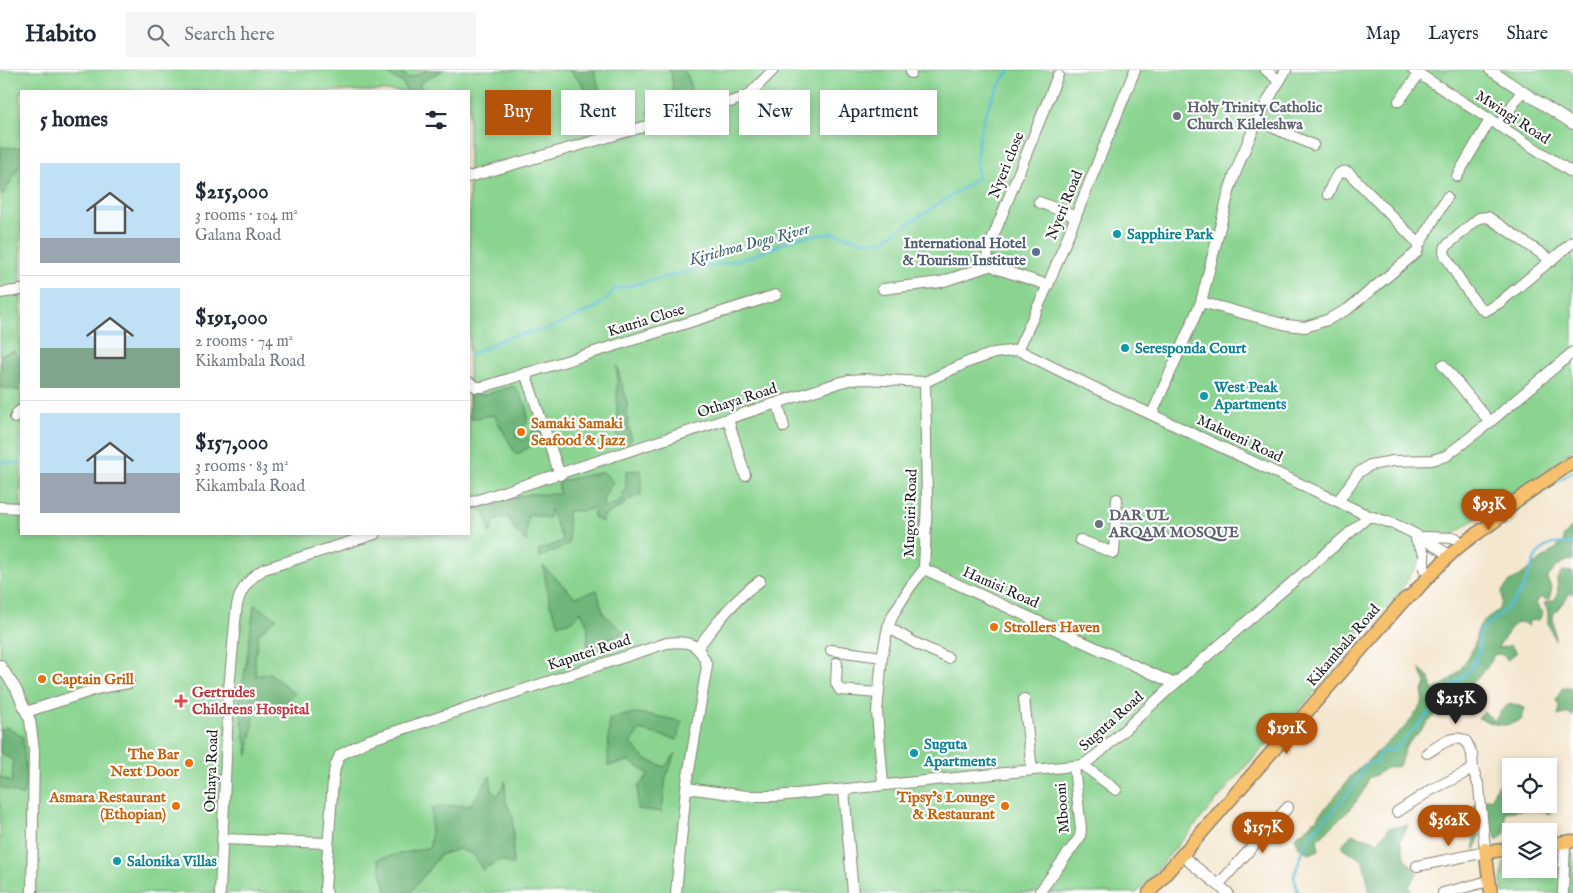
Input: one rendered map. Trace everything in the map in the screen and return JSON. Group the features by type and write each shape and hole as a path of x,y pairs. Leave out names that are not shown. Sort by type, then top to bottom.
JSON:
{"main road":[{"path":"1405,599 1412,595 1456,538 1500,506 1512,503 1573,462"},
{"path":"1405,599 1406,590 1424,569 1506,512 1512,503"},
{"name":"Kikambala Road","path":"1149,893 1405,599"},
{"path":"1490,887 1485,851 1502,850"}],"street":[{"path":"470,177 747,97 774,70"},
{"name":"Nyeri Road","path":"1018,350 1048,285 1135,70"},
{"path":"1266,70 1279,81"},
{"path":"1152,414 1200,302 1230,188 1258,121 1286,70"},
{"path":"1490,70 1573,124"},
{"path":"1399,100 1416,72"},
{"name":"Mwingi Road","path":"1416,72 1573,173"},
{"name":"Nyeri close","path":"992,265 987,258 989,247 1058,75"},
{"path":"1457,176 1495,123 1522,91"},
{"path":"1258,121 1314,145"},
{"path":"1328,194 1339,173 1348,172 1418,245"},
{"path":"1200,302 1286,325 1305,327 1327,320 1348,309 1415,254 1418,245 1447,197"},
{"path":"1039,202 1076,217"},
{"path":"1552,261 1484,216 1479,218 1446,246 1444,251 1471,296 1482,310 1485,311 1494,307 1552,261 1573,242"},
{"path":"883,289 941,282 992,265 998,269 1048,285"},
{"path":"0,293 20,290"},
{"name":"Kauria Close","path":"470,383 476,387 483,387 776,295"},
{"name":"Othaya Road","path":"470,503 849,380 925,382 968,362 994,353 1018,350"},
{"name":"Makueni Road","path":"1018,350 1101,391 1369,516 1381,521 1387,521 1417,538"},
{"path":"1338,500 1363,468 1381,462 1439,459 1446,456 1490,422 1573,352"},
{"path":"1443,365 1490,422"},
{"path":"525,373 560,475"},
{"name":"Mugoiri Road","path":"883,784 877,712 882,657 888,627 904,596 924,569 927,499 925,382"},
{"path":"778,402 784,427"},
{"path":"728,419 745,475"},
{"path":"1080,540 1114,553 1117,499"},
{"path":"0,507 20,508"},
{"name":"Suguta Road","path":"686,788 747,796 777,796 1078,766 1098,753 1369,516"},
{"name":"Othaya Road","path":"220,893 229,688 237,603 242,589 254,576 264,569 372,535"},
{"path":"1417,538 1456,538"},
{"path":"1417,538 1443,555"},
{"path":"1417,538 1424,553 1424,569"},
{"name":"Hamisi Road","path":"924,569 1175,684"},
{"path":"676,893 686,788 707,673 704,655 698,647 728,609 747,590 760,581"},
{"path":"888,627 915,643 948,658"},
{"name":"Kaputei Road","path":"327,893 324,889 327,844 335,768 340,755 369,740 667,642 687,642 698,647"},
{"path":"831,650 882,657"},
{"path":"837,663 836,683 840,690 878,693"},
{"path":"0,665 16,689 30,720 35,752 32,893"},
{"path":"26,712 100,688 129,683"},
{"path":"1024,699 1032,770"},
{"path":"1417,866 1485,851 1479,787 1473,769 1472,754 1466,741 1458,738 1452,739 1428,753"},
{"path":"1078,766 1116,790"},
{"name":"Mbooni","path":"1039,893 1080,837 1078,766"},
{"path":"1397,812 1431,790 1473,769"},
{"path":"844,790 853,893"},
{"path":"1219,884 1288,807"},
{"path":"223,839 327,844"},
{"path":"1563,893 1569,842"},
{"path":"1181,855 1228,893"},
{"path":"1443,893 1490,887"}],"green space":[{"path":"0,70 1568,70 1573,73 1573,448 1553,466 1466,525 1418,564 1396,597 1316,691 1246,766 1137,893 0,893"},
{"path":"391,70 399,70 409,78 428,70 443,70 419,84 423,90 406,90 404,84 389,75"},
{"path":"568,70 594,70 599,90 585,90"},
{"path":"668,70 684,70 689,78 691,90 673,90 671,72"},
{"path":"0,147 20,148 20,165 3,195 0,190"},
{"path":"14,351 20,359 20,391 0,387 0,355"},
{"path":"617,366 627,403 628,425 632,440 622,446 616,434"},
{"path":"514,386 527,406 527,423 515,436 523,441 532,433 534,420 542,435 533,445 516,455 494,415 470,419 470,390 483,395"},
{"path":"641,470 641,495 630,499 621,507 605,515 602,522 593,517 595,508 583,511 568,511 569,544 540,557 539,550 563,541 550,509 549,518 528,514 526,542 515,530 508,517 494,521 490,535 487,518 482,509 470,511 488,504 529,494 559,494 559,481 604,472 613,482 604,497 603,507 619,503 626,487 626,471"},
{"path":"1573,526 1573,560 1569,560 1555,569 1547,579 1552,588 1549,600 1540,597 1536,604 1543,612 1539,620 1528,621 1529,626 1521,622 1515,623 1497,648 1509,645 1517,652 1507,660 1505,656 1493,655 1492,660 1482,674 1433,717 1406,746 1399,766 1386,768 1368,778 1365,787 1354,804 1317,840 1319,850 1310,854 1299,847 1295,837 1313,823 1312,821 1318,817 1353,774 1405,727 1422,705 1426,683 1419,668 1430,678 1432,690 1452,678 1471,653 1481,624 1499,608 1502,591 1511,581 1564,542 1563,537"},
{"path":"543,566 575,597 597,590 603,613 625,633 587,646 588,627 581,611 573,621 559,624 550,605"},
{"path":"1562,571 1573,572 1573,595 1571,592 1553,615 1555,641 1548,623 1548,611 1544,603 1555,600 1558,591 1557,579"},
{"path":"254,605 277,618 259,633 255,657 256,676 270,673 295,694 283,706 256,706 248,755 239,703"},
{"path":"1563,687 1573,689 1573,717 1569,713 1558,716 1560,708 1556,700"},
{"path":"1510,703 1525,708 1522,719 1510,724 1500,725 1478,718 1484,712 1495,721 1500,712"},
{"path":"638,713 682,721 677,740 640,730 631,743 645,759 665,767 676,753 666,777 662,812 637,809 638,787 649,774 629,761 608,766 609,718"},
{"path":"7,727 23,737 26,774 23,796 0,787 0,777 12,782 13,761 0,752 0,730"},
{"path":"490,776 492,790 498,796 505,781 506,802 513,817 513,865 500,860 482,870 474,855 459,849 440,855 410,893 387,893 378,859 430,847 432,807 470,805"},
{"path":"1502,782 1502,813 1505,813 1505,823 1502,823 1502,836 1497,841 1489,820 1477,821 1480,836 1475,850 1473,829 1463,815 1472,812 1476,802 1492,798 1496,786"},
{"path":"1408,825 1400,841 1406,860 1418,873 1409,886 1412,893 1369,893 1363,861 1341,846 1352,834 1378,842 1389,828"},
{"path":"1573,853 1573,893 1503,893 1501,881 1502,875 1502,878 1557,878 1557,855"}],"waterway":[{"name":"Kirichwa Dogo River","path":"470,355 508,337 548,329 595,308 606,300 615,289 750,257 795,238 833,233 863,241 882,241 978,178 978,149 983,121 994,94 1010,70"},
{"name":"Kirichwa Dogo River","path":"0,462 20,463"},
{"path":"1514,511 1573,471"},
{"path":"1298,893 1294,876 1307,839 1353,788 1366,763 1376,763 1381,751 1394,750 1448,690 1470,670 1479,652 1479,632 1517,597 1536,557 1541,551 1553,544 1573,543"}],"place":[{"name":"Holy Trinity Catholic Church Kileleshwa","path":"1177,116"},
{"name":"Sapphire Park","path":"1117,234"},
{"name":"International Hotel & Tourism Institute","path":"1036,252"},
{"name":"Seresponda Court","path":"1125,348"},
{"name":"West Peak Apartments","path":"1204,396"},
{"name":"Samaki Samaki Seafood & Jazz","path":"521,432"},
{"name":"DAR UL ARQAM MOSQUE","path":"1099,524"},
{"name":"Strollers Haven","path":"994,627"},
{"name":"Captain Grill","path":"42,679"},
{"name":"Gertrudes Childrens Hospital","path":"181,701"},
{"name":"Suguta Apartments","path":"914,753"},
{"name":"The Bar Next Door","path":"189,763"},
{"name":"Asmara Restaurant (Ethopian)","path":"176,806"},
{"name":"Tipsy’s Lounge & Restaurant","path":"1005,806"},
{"name":"Salonika Villas","path":"117,861"}]}
